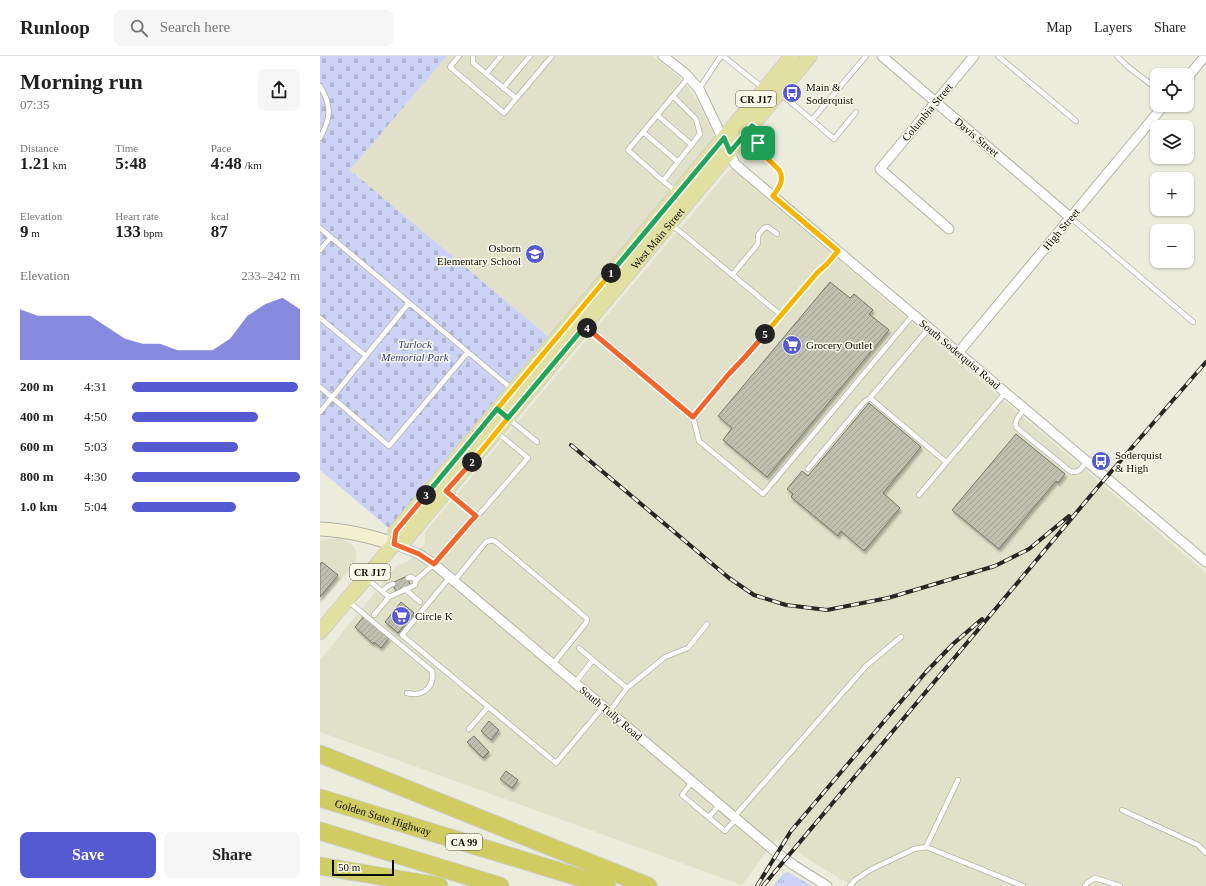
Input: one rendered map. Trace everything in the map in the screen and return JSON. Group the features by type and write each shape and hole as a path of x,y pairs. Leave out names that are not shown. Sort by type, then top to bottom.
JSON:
{"highway":[{"path":"320,754 648,886"},
{"name":"Golden State Highway","path":"320,798 607,886"},
{"path":"320,831 500,886"},
{"path":"320,866 439,886"}],"main road":[{"name":"West Main Street","path":"320,632 394,544 406,539 496,432 513,390 792,56"},
{"name":"West Main Street","path":"394,544 396,531 502,414 585,326 810,56"}],"street":[{"name":"South Soderquist Road","path":"663,56 689,77 699,89 724,138 735,164 1206,562"},
{"name":"Davis Street","path":"882,56 1072,218"},
{"name":"Columbia Street","path":"949,230 880,169 974,56"},
{"path":"1194,69 1205,56"},
{"name":"High Street","path":"958,353 1072,218 1158,112"},
{"path":"320,529 348,532 394,544"},
{"name":"South Tully Road","path":"394,544 419,554 434,564 719,805 795,866 827,886"}],"lane":[{"path":"459,56 450,67 504,113 552,56"},
{"path":"473,56 473,63 516,98"},
{"path":"486,74 501,56"},
{"path":"503,88 530,56"},
{"path":"699,89 722,56 764,89"},
{"path":"812,120 866,56"},
{"path":"998,56 1076,121"},
{"path":"1117,56 1127,66 1150,84"},
{"path":"678,193 628,150 689,77"},
{"path":"320,86 329,105 329,116 320,138"},
{"path":"780,93 834,139 856,112"},
{"path":"663,181 700,134 696,119 673,96"},
{"path":"657,115 692,144"},
{"path":"752,126 761,134 758,143 759,150 779,170 781,174 781,185 773,196"},
{"path":"643,132 678,162"},
{"path":"1072,218 1193,322"},
{"path":"671,224 781,315"},
{"path":"732,275 757,245 758,235 763,229 768,227 777,234"},
{"path":"320,228 513,390"},
{"path":"320,250 331,238"},
{"path":"693,417 817,273 838,251"},
{"path":"320,412 409,303"},
{"path":"585,326 693,417 699,441 763,494 913,315"},
{"path":"320,318 366,356"},
{"path":"808,469 929,328"},
{"path":"320,387 389,446 468,352"},
{"path":"919,495 1005,393"},
{"path":"870,398 946,462"},
{"path":"1024,409 1016,419 1016,427 1070,471 1078,472 1087,461"},
{"path":"502,414 537,442"},
{"path":"374,615 389,597 415,585 416,580 434,564 528,458 496,432"},
{"path":"446,491 476,516"},
{"path":"553,664 586,624 586,619 492,540 486,542 402,635 556,763 627,688 665,657 688,648 707,624"},
{"path":"408,578 411,577 416,580"},
{"path":"366,578 389,597"},
{"path":"383,591 388,586 393,584"},
{"path":"405,589 420,602"},
{"path":"347,600 432,671 433,678 431,684 423,693 415,695 407,693"},
{"path":"692,782 682,795 725,831 866,666 901,637"},
{"path":"579,648 627,688"},
{"path":"575,683 594,660"},
{"path":"469,729 488,706"},
{"path":"926,847 958,780"},
{"path":"709,817 719,805"},
{"path":"1122,810 1198,844 1206,853"},
{"path":"850,886 855,880 870,870 914,849 926,847 1023,886"},
{"path":"1086,886 1087,883 1095,878 1105,884 1120,886"}],"shaded area":[{"name":"Osborn Elementary School","path":"447,56 653,56 680,78 688,87 695,97 714,134 715,137 550,338 350,170"},
{"path":"731,168 1206,573 1206,886 855,886 840,879 776,839 742,885 320,732 320,660 397,565 407,562 425,543 425,532"},
{"path":"339,538 348,542 355,548 357,557 354,565 320,604 320,540"}],"green space":[{"name":"Turlock Memorial Park","path":"320,56 447,56 350,170 550,338 390,529 320,470"},
{"path":"788,872 812,886 773,886 783,874"}],"building":[{"path":"830,282 850,298 854,294 873,310 869,314 889,330 767,477 723,440 732,428 718,416"},
{"path":"869,403 921,447 883,493 900,508 864,551 841,531 838,536 791,497 793,494 787,489 802,471 808,476"},
{"path":"1016,434 1065,474 1058,483 1056,481 999,549 952,510"},
{"path":"322,562 338,575 320,597 320,564"},
{"path":"407,576 410,585 396,591 392,583"},
{"name":"Circle K","path":"401,602 414,613 398,633 385,622"},
{"path":"364,616 389,638 381,648 374,642 373,644 355,627"},
{"path":"489,721 499,730 491,740 481,731"},
{"path":"474,736 489,752 483,758 467,742"},
{"path":"506,771 518,780 512,788 500,779"}],"railway":[{"path":"763,886 1097,488 1206,362"},
{"path":"571,445 729,578 754,595 786,605 827,610 888,598 995,566 1029,549 1069,516"},
{"path":"757,886 791,831 926,672 953,644 982,619"}],"place":[{"name":"Main & Soderquist","path":"792,93"},
{"name":"Osborn Elementary School","path":"535,254"},
{"name":"Grocery Outlet","path":"792,345"},
{"name":"Soderquist & High","path":"1101,461"},
{"name":"Circle K","path":"401,616"}],"route":[{"path":"758,143 759,150 779,170 781,174 781,185 773,196 838,251 817,273 693,417 585,326 508,418 497,409 396,531 394,544 419,554 434,564 476,516 446,491 508,418 497,409 724,138 730,152 752,126 761,134 758,143"}]}
